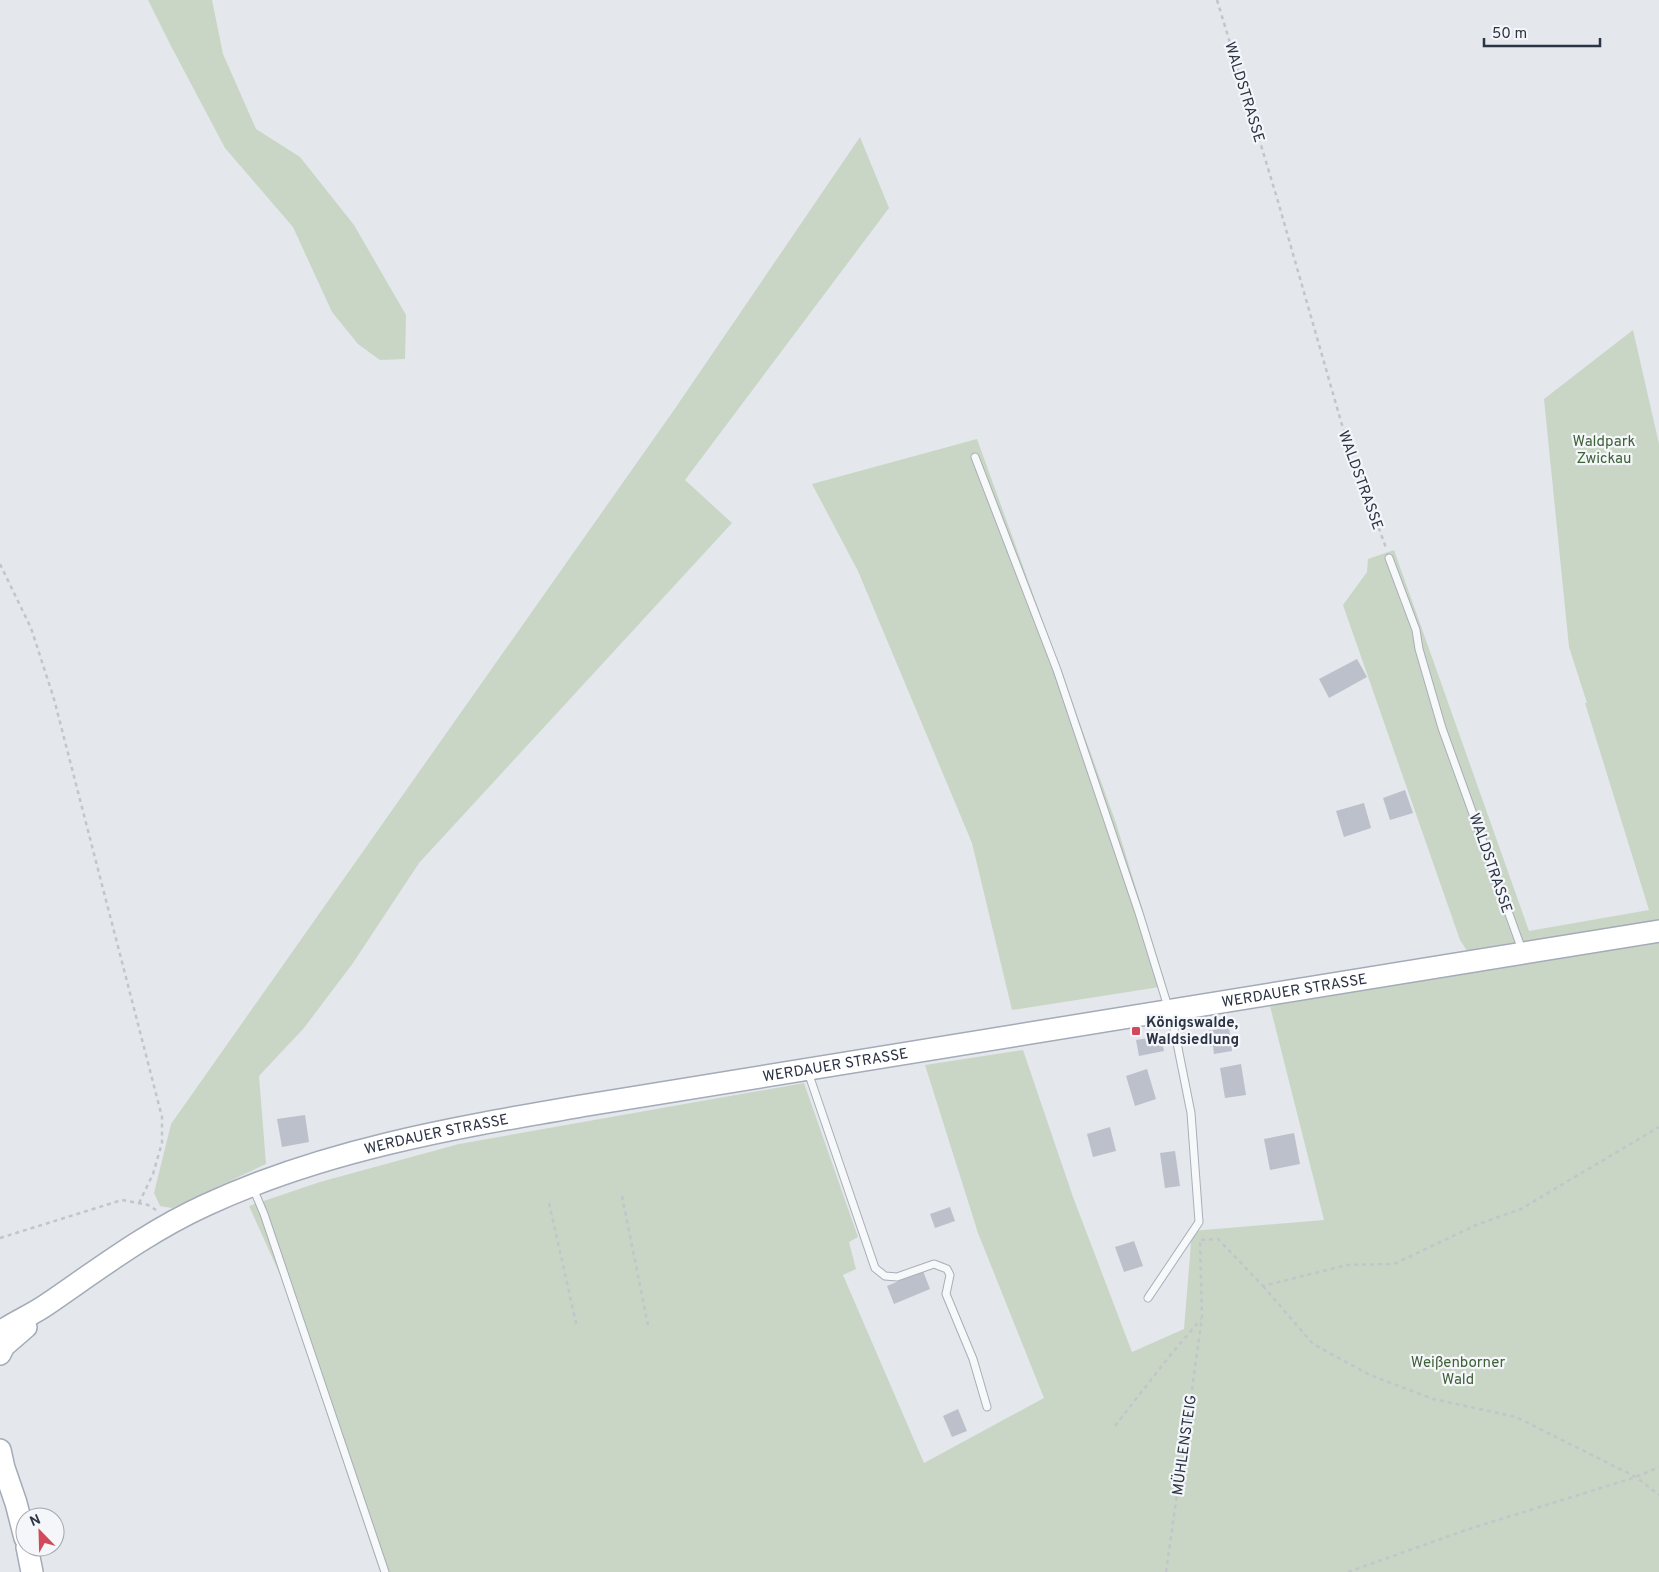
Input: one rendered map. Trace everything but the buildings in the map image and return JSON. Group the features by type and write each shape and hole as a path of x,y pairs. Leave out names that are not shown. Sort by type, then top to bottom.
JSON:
{"main road":[{"name":"WERDAUER STRASSE","path":"0,1332 17,1320 46,1305 127,1249 169,1224 206,1205 252,1186 339,1155 449,1129 581,1106 1659,931"},
{"name":"WERDAUER STRASSE","path":"0,1354 4,1346 23,1330 46,1305"},
{"path":"1,1460 17,1507"},
{"path":"29,1557 32,1572"}],"lane":[{"path":"975,457 1057,670 1170,1010 1190,1114 1199,1222 1148,1298"},
{"name":"WALDSTRASSE","path":"1390,558 1416,630 1419,649 1442,728 1523,954"},
{"path":"807,1069 875,1268 885,1276 897,1277 934,1264 947,1269 950,1275 946,1294 973,1359 987,1407"},
{"path":"252,1186 271,1233 385,1572"}],"path":[{"name":"WALDSTRASSE","path":"1217,0 1277,198 1342,425 1390,558"},
{"path":"0,564 32,628 54,699 162,1117 162,1143 153,1174 139,1203"},
{"path":"1659,1127 1521,1209 1476,1225 1394,1264 1347,1265 1263,1286 1312,1344 1370,1374 1434,1399 1516,1417 1636,1476 1659,1495"},
{"path":"622,1196 648,1325"},
{"path":"0,1238 122,1200 148,1205 160,1213 169,1224"},
{"path":"549,1203 577,1327"},
{"name":"MÜHLENSTEIG","path":"1166,1572 1202,1318 1200,1240 1218,1239 1263,1286"},
{"path":"1115,1426 1202,1318"},
{"path":"1348,1572 1466,1530 1659,1467"}],"green space":[{"path":"148,0 212,0 223,54 256,129 300,157 354,225 406,315 405,359 380,360 358,344 332,312 293,227 225,148"},
{"path":"860,137 889,208 685,480 732,523 419,863 353,963 304,1028 259,1076 266,1164 172,1208 160,1206 154,1193 171,1124 674,410"},
{"name":"Weißenborner Wald","path":"1633,330 1659,444 1659,1572 380,1572 281,1277 249,1206 320,1182 459,1144 804,1083 858,1237 849,1242 856,1269 843,1275 924,1463 1044,1398 978,1233 925,1065 1023,1050 1073,1197 1132,1352 1184,1329 1192,1231 1324,1220 1270,1006 1480,971 1460,940 1343,605 1367,572 1368,559 1394,550 1529,931 1649,910 1569,647 1544,399"},
{"path":"977,439 1116,823 1166,986 1012,1010 972,843 858,571 812,484"}],"place":[{"name":"Königswalde, Waldsiedlung","path":"1136,1031"}],"park label":[{"name":"Waldpark Zwickau","path":"1604,450"}]}
